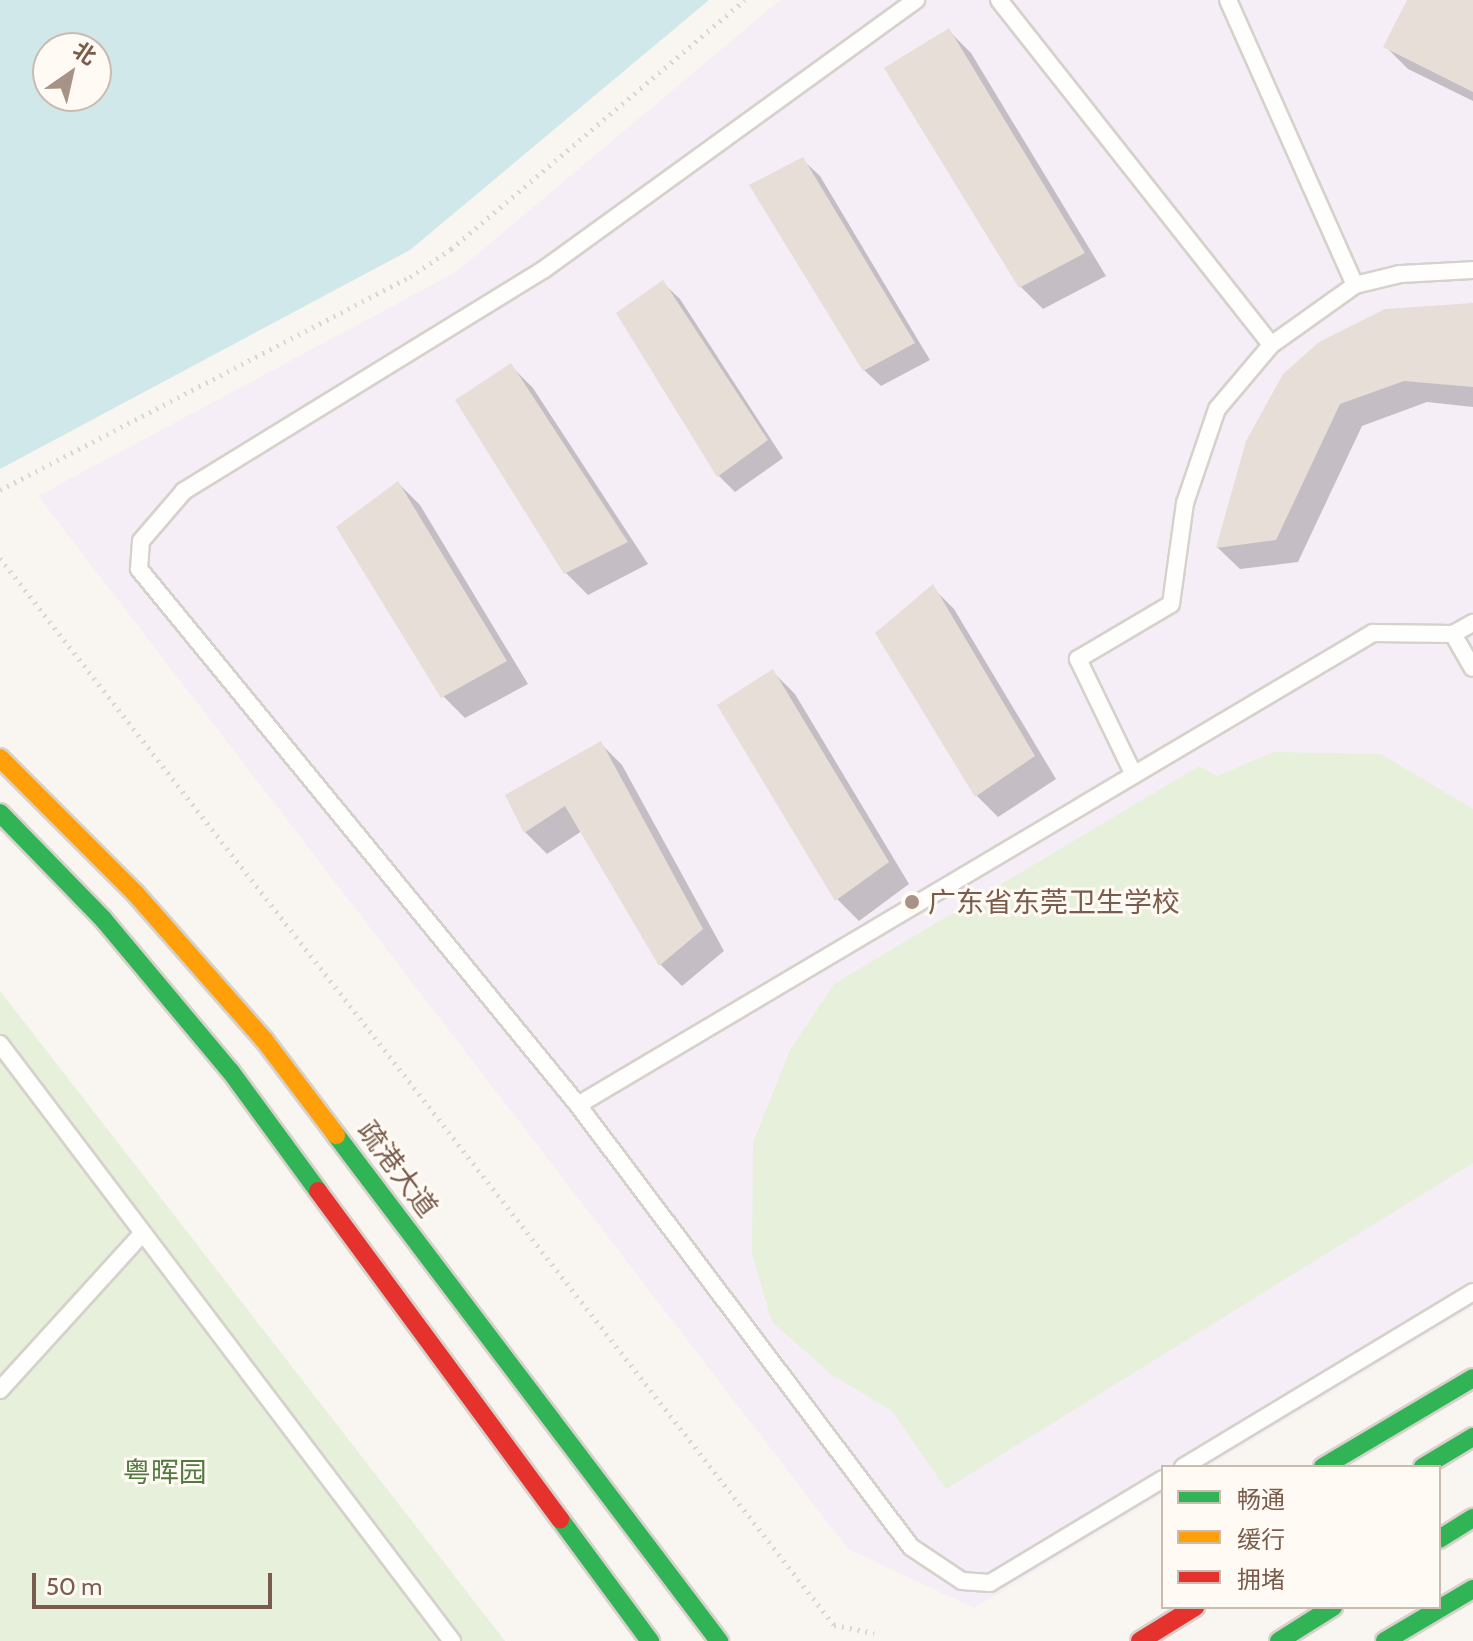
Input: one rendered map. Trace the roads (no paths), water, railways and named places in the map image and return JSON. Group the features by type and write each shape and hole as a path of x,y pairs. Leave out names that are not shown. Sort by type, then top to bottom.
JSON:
{"main road":[{"name":"疏港大道","path":"0,758 135,893 265,1041 719,1641"},
{"path":"0,813 103,919 231,1072 650,1641"},
{"path":"1326,1465 1473,1378"},
{"path":"1426,1465 1473,1437"},
{"path":"1441,1538 1473,1518"},
{"path":"1441,1608 1473,1589"},
{"path":"1143,1639 1172,1609"},
{"path":"1143,1639 1192,1609"},
{"path":"1279,1641 1330,1609"},
{"path":"1385,1641 1439,1609"}],"lane":[{"path":"916,0 543,270 184,491 141,541 139,569 578,1105 911,1547 962,1581 990,1583 1161,1480"},
{"path":"999,0 1271,345"},
{"path":"1228,0 1355,285"},
{"path":"1134,775 1078,659 1171,604 1185,503 1217,409 1271,345 1355,285 1400,274 1473,270"},
{"path":"578,1105 1373,633 1453,634 1473,623"},
{"path":"1453,634 1473,668"},
{"path":"0,1044 452,1641"},
{"path":"0,1390 143,1233"},
{"path":"1186,1465 1473,1292"}],"water":[{"path":"0,0 709,0 410,250 0,469"}],"place":[{"name":"广东省东莞卫生学校","path":"912,902"}],"park label":[{"name":"粤晖园","path":"165,1472"}]}
